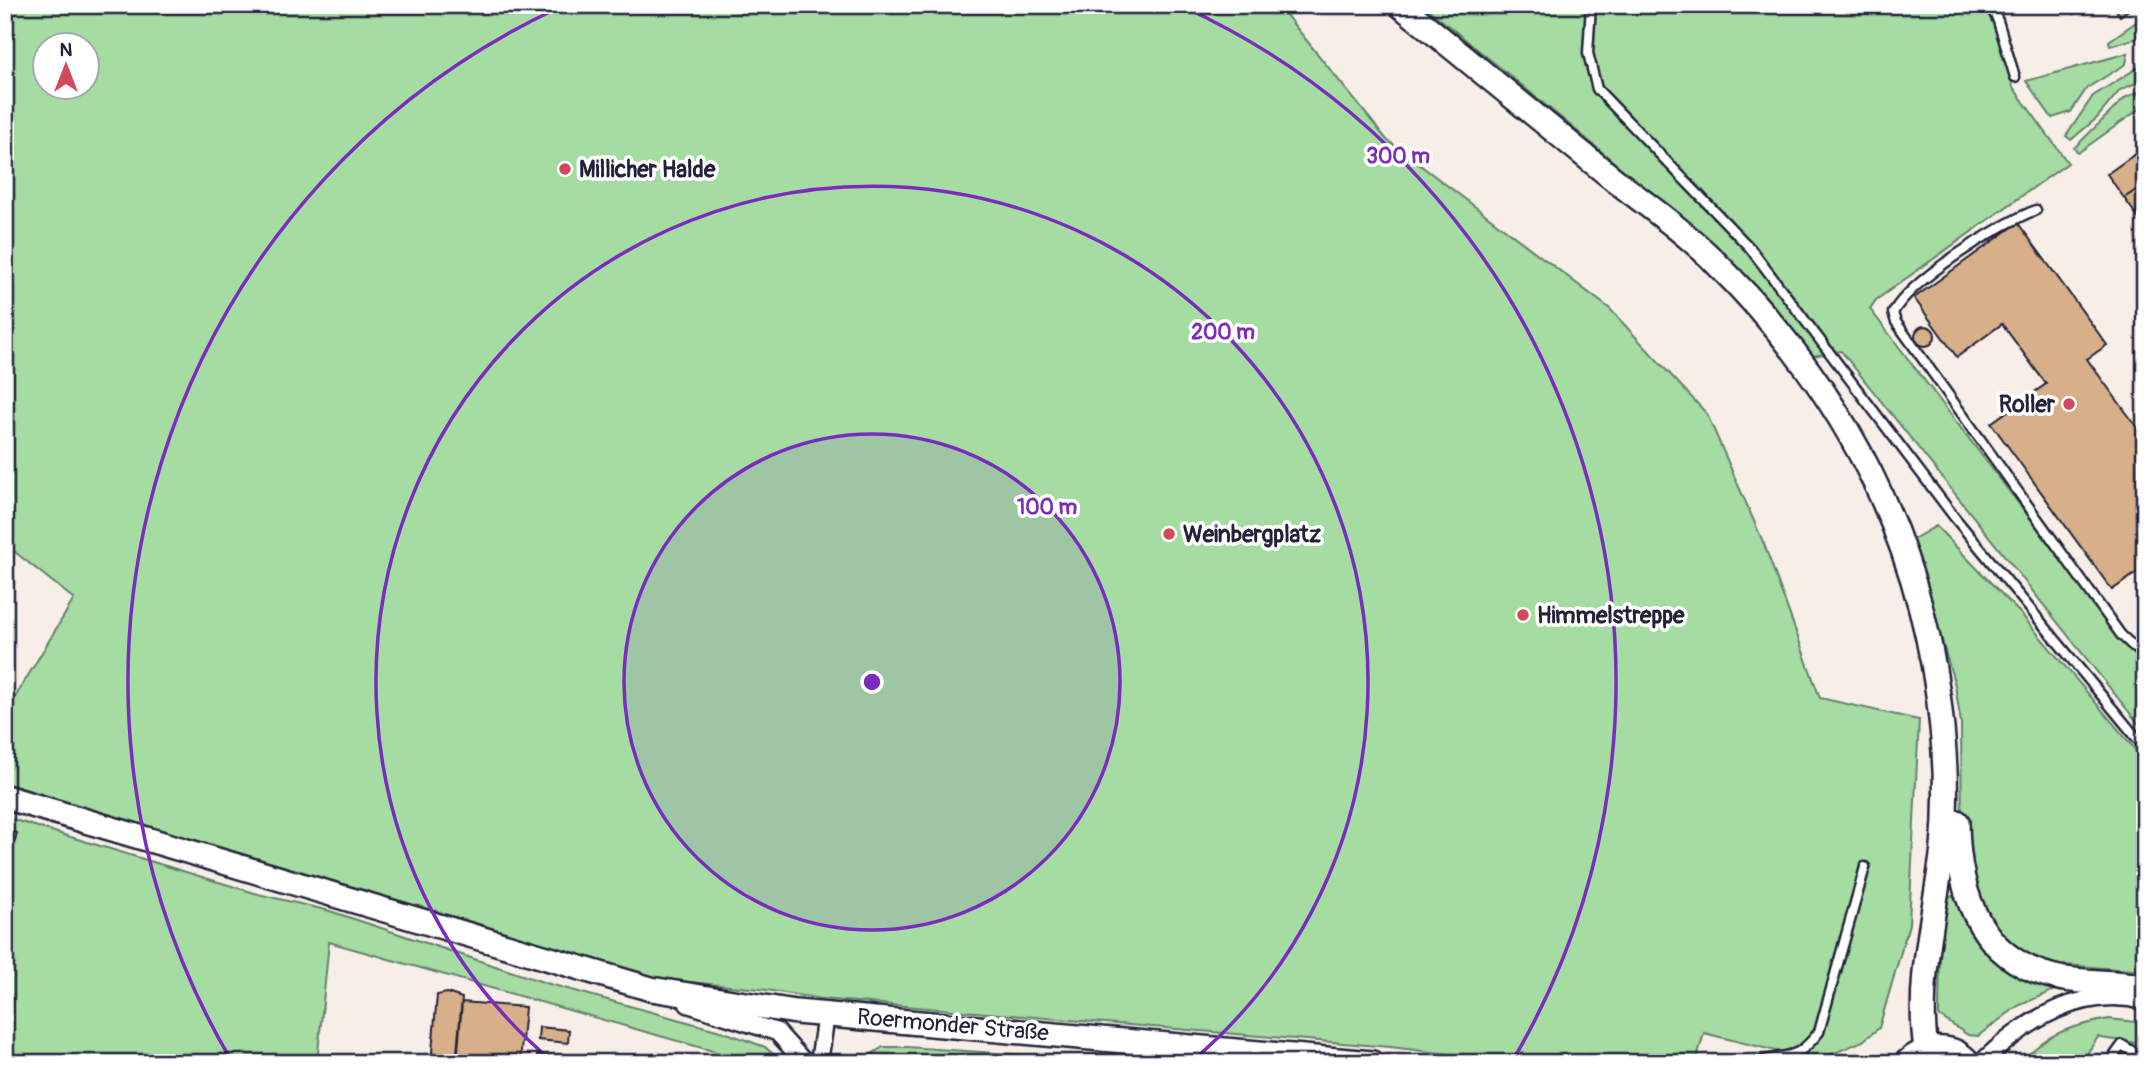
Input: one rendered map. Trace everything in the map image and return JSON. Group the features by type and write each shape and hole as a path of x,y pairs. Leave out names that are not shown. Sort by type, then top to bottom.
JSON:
{"main road":[{"path":"1400,5 1713,260 1801,359 1875,477 1906,557 1934,657 1946,799 1927,967 1923,1030 1926,1049"},
{"path":"1934,657 1947,680 1949,692 1956,741 1958,852 1961,877 1973,915 1997,947 2028,968 2064,979 2145,987"},
{"name":"Roermonder Straße","path":"5,797 651,989 826,1014 1372,1063"},
{"path":"1906,1063 1926,1049 1954,1051 1969,1063"}],"street":[{"path":"651,989 662,997 776,1032 805,1063"},
{"path":"1981,1063 2026,1025 2054,1010 2104,995 2145,1002"},
{"path":"819,1063 826,1014"}],"lane":[{"path":"1591,5 1588,53 1597,89 1750,248 1955,518 2145,748"},
{"path":"1990,5 1998,21 2015,77"},
{"path":"2036,210 2015,218 1913,287 1893,313 1896,322 2121,635 2134,648 2145,650"},
{"path":"1756,1063 1792,1057 1806,1048 1819,1032 1865,867"},
{"path":"2109,1063 2122,1045 2145,1059"}],"green space":[{"path":"5,5 1278,5 1387,140 1609,308 1707,414 1764,544 1820,698 1919,720 1909,924 1879,1028 1863,1041 1816,1061 1704,1033 1697,1058 1689,1063 1524,1063 1390,1047 821,999 760,989 639,977 5,783 5,714 74,599 5,544"},
{"path":"1423,5 1983,5 1993,22 2013,87 2068,163 1876,300 1870,309 2145,669 2145,732 1841,351 1813,356 1769,307 1675,216 1576,130"},
{"path":"2145,16 2145,36 2110,46 2109,41"},
{"path":"2128,53 2126,64 2087,88 2071,112 2052,118 2026,81"},
{"path":"2145,63 2145,79 2120,90 2097,118 2071,140 2066,136 2093,96"},
{"path":"2145,89 2145,105 2078,153 2074,148 2126,97"},
{"path":"1936,526 2021,614 2145,761 2145,971 2065,965 2060,972 2017,953 1986,922 1962,836 1961,723 1955,685 1912,540"},
{"path":"5,817 258,894 330,911 546,983 724,1032 765,1047 773,1054 775,1063 755,1063 329,942 317,1063 26,1063 5,1049"},
{"path":"1957,895 2059,988 2018,1006 1978,1036 1968,1035 1939,1016 1940,943 1947,897"},
{"path":"2109,1019 2145,1023 2145,1048 2134,1043 2098,1037 2081,1063 2023,1063 2050,1037 2084,1024"},
{"path":"883,1047 1148,1063 930,1063 867,1057"}],"building":[{"path":"2068,5 2086,5 2074,14"},
{"path":"2113,5 2135,5 2120,16"},
{"path":"2145,147 2145,184 2124,198 2107,174"},
{"path":"2138,189 2145,198 2145,227 2124,198"},
{"name":"Roller","path":"2018,223 2107,345 2087,359 2145,438 2145,567 2112,590 1991,423 2046,384 2002,324 1957,357 1914,298"},
{"path":"1925,326 1932,329 1935,336 1932,343 1925,346 1918,343 1915,336 1918,329"},
{"path":"5,830 17,833 15,841 5,838"},
{"path":"447,993 462,998 456,1063 431,1063 437,995"},
{"path":"462,1002 525,1007 520,1063 457,1063"},
{"path":"539,1027 569,1030 568,1043 538,1040"},
{"path":"537,1055 587,1059 587,1063 536,1063"}],"place":[{"name":"Millicher Halde","path":"565,169"},
{"name":"Roller","path":"2069,404"},
{"name":"Weinbergplatz","path":"1169,534"},
{"name":"Himmelstreppe","path":"1523,615"}]}
